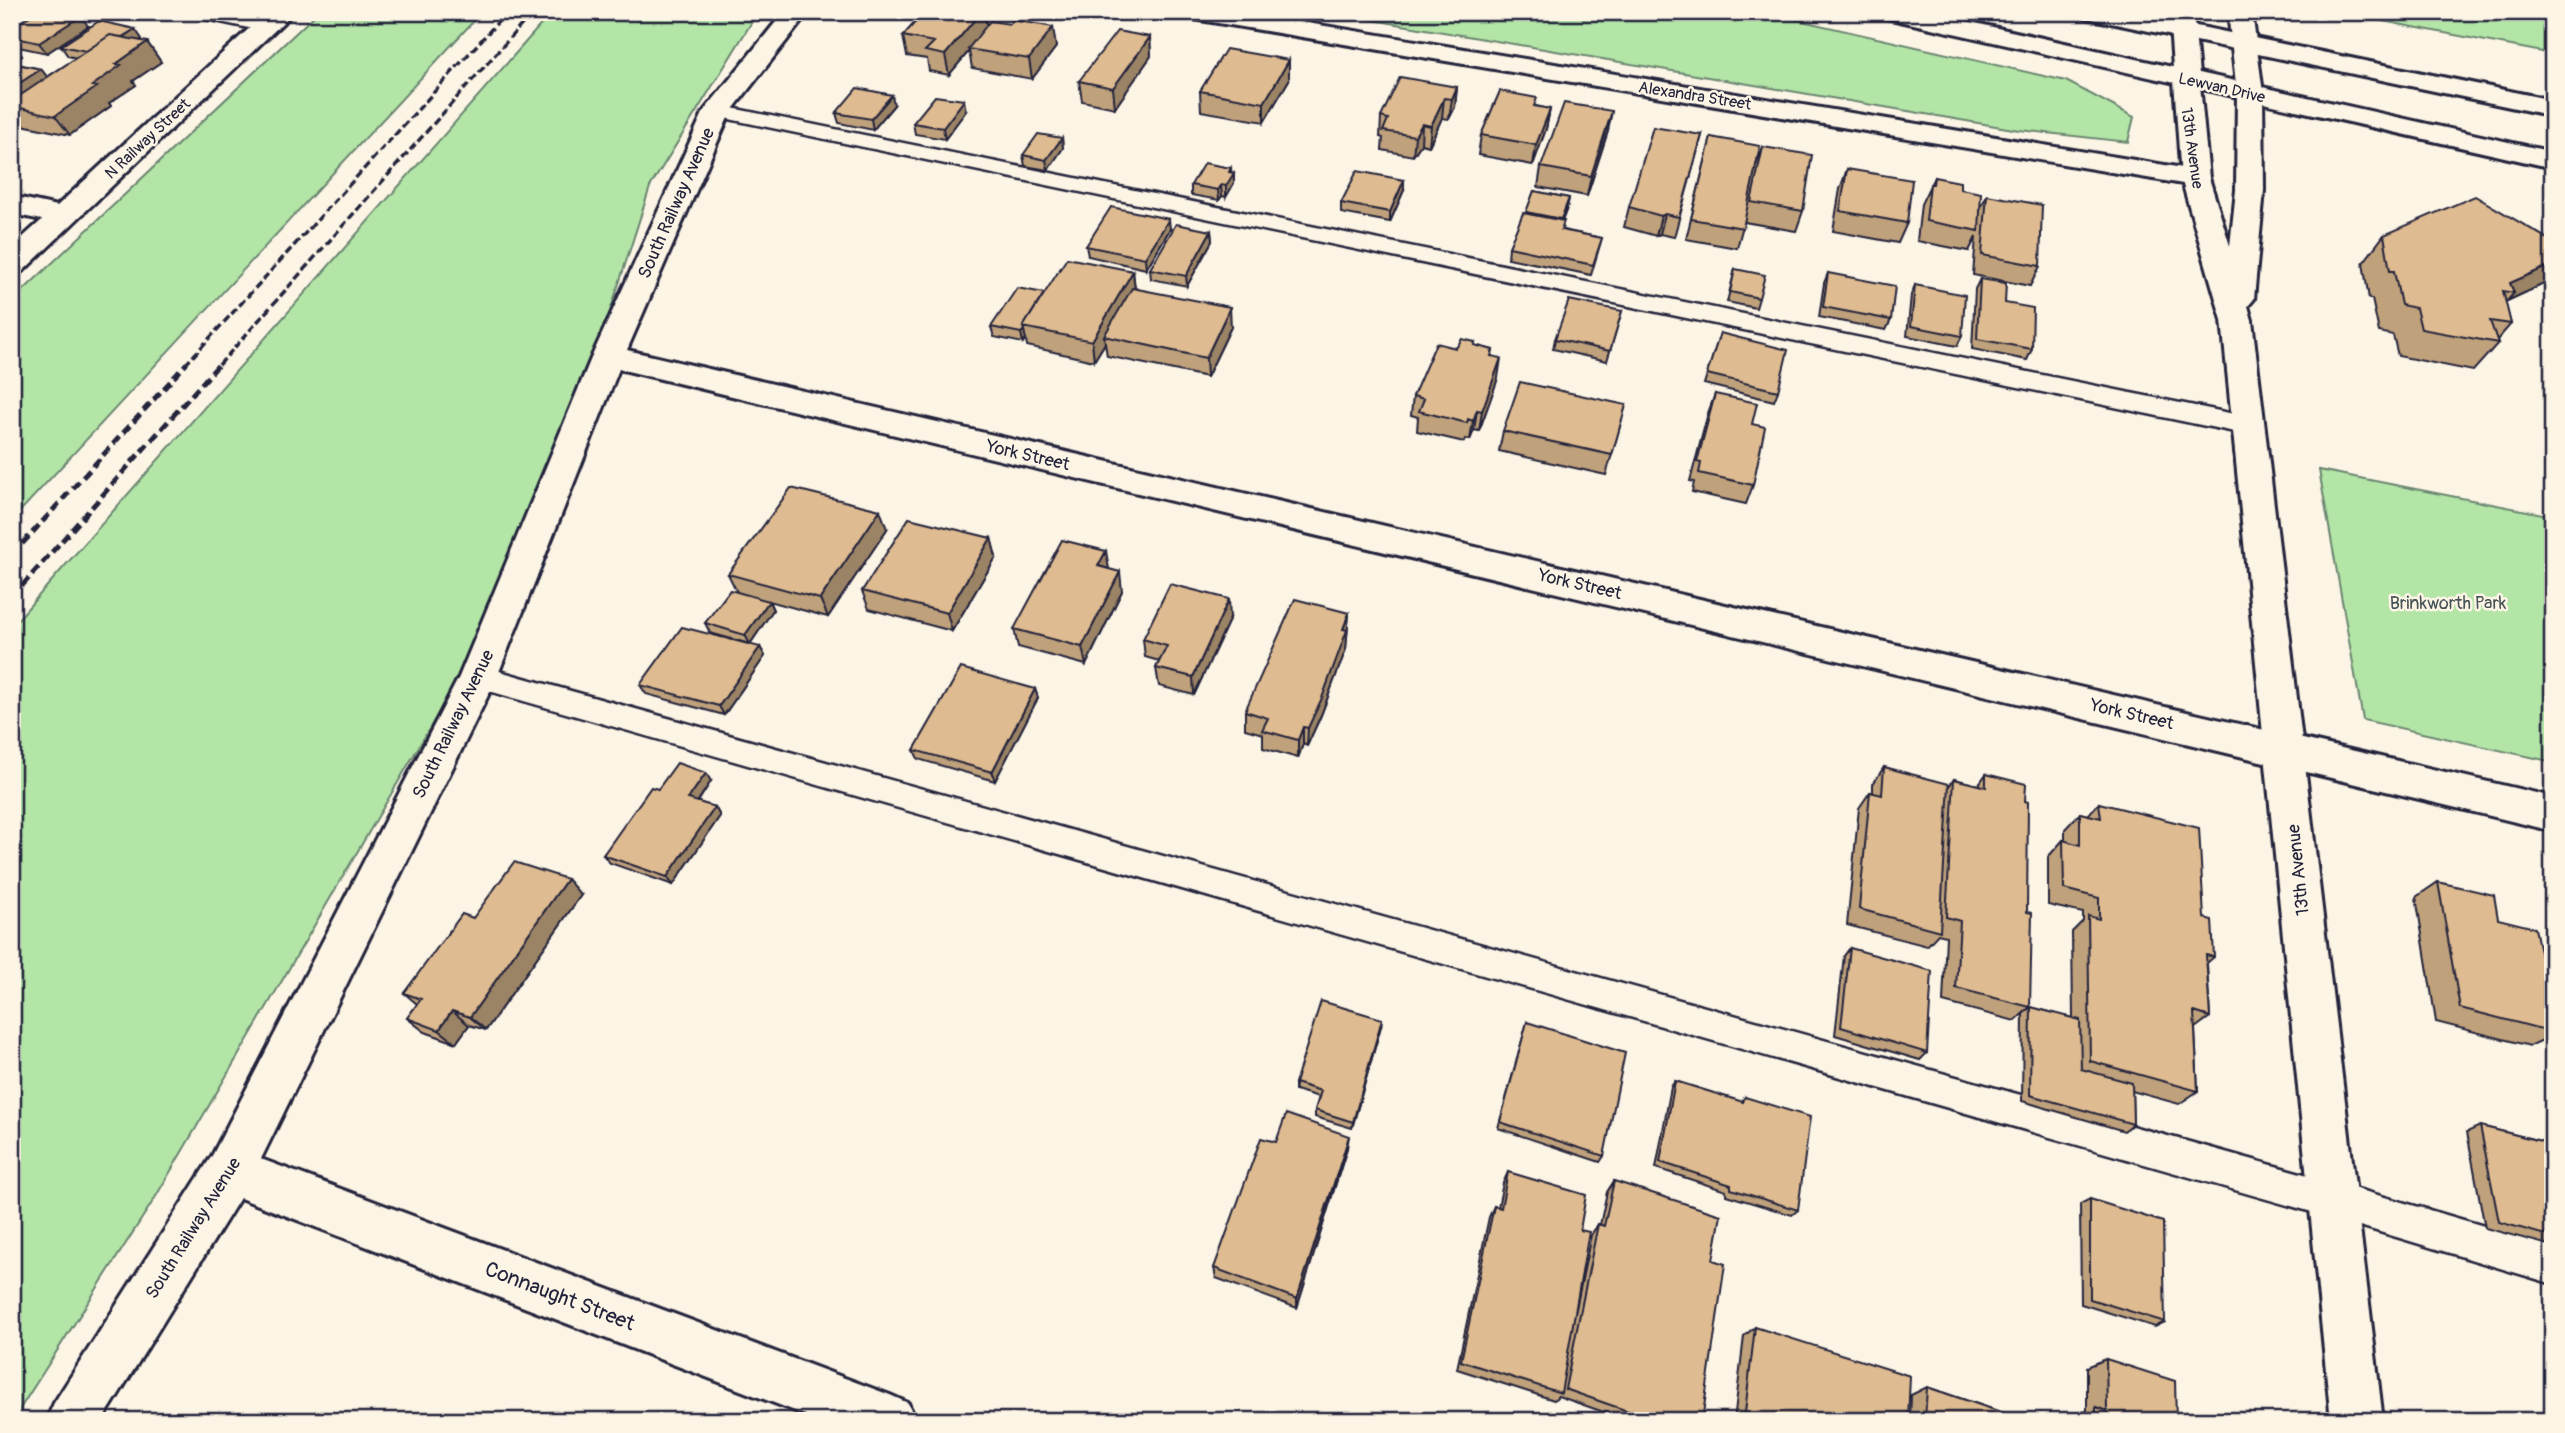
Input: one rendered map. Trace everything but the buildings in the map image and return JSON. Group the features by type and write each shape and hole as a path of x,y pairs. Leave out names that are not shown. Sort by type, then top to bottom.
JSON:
{"street":[{"name":"South Railway Avenue","path":"72,1421 230,1171 478,677 608,356 718,111 797,12"},
{"name":"Alexandra Street","path":"1194,12 2195,178"},
{"name":"Lewvan Drive","path":"1891,12 2553,160"},
{"path":"2092,12 2182,22 2244,44 2553,108"},
{"name":"13th Avenue","path":"2237,320 2250,190 2250,93 2240,12"},
{"name":"N Railway Street","path":"12,264 275,19"},
{"name":"13th Avenue","path":"2182,22 2184,79 2195,178 2237,320 2357,1421"},
{"path":"12,205 63,216"},
{"name":"York Street","path":"608,356 2553,814"},
{"name":"Connaught Street","path":"230,1171 890,1421"}],"lane":[{"path":"199,12 275,19"},
{"path":"718,111 2249,426"},
{"path":"478,677 2333,1200 2553,1265"}],"green space":[{"path":"318,12 482,12 12,520 12,301"},
{"path":"552,12 758,12 650,187 598,349 473,654 155,1198 12,1421 12,626"},
{"path":"1326,12 1762,12 2066,81 2134,117 2128,142 2019,130"},
{"path":"2339,12 2553,12 2553,54 2362,17"},
{"name":"Brinkworth Park","path":"2319,470 2553,516 2553,762 2363,720"}],"railway":[{"path":"185,365 507,12"},
{"path":"219,365 533,12"},
{"path":"12,555 187,363"},
{"path":"12,597 220,363"}]}
